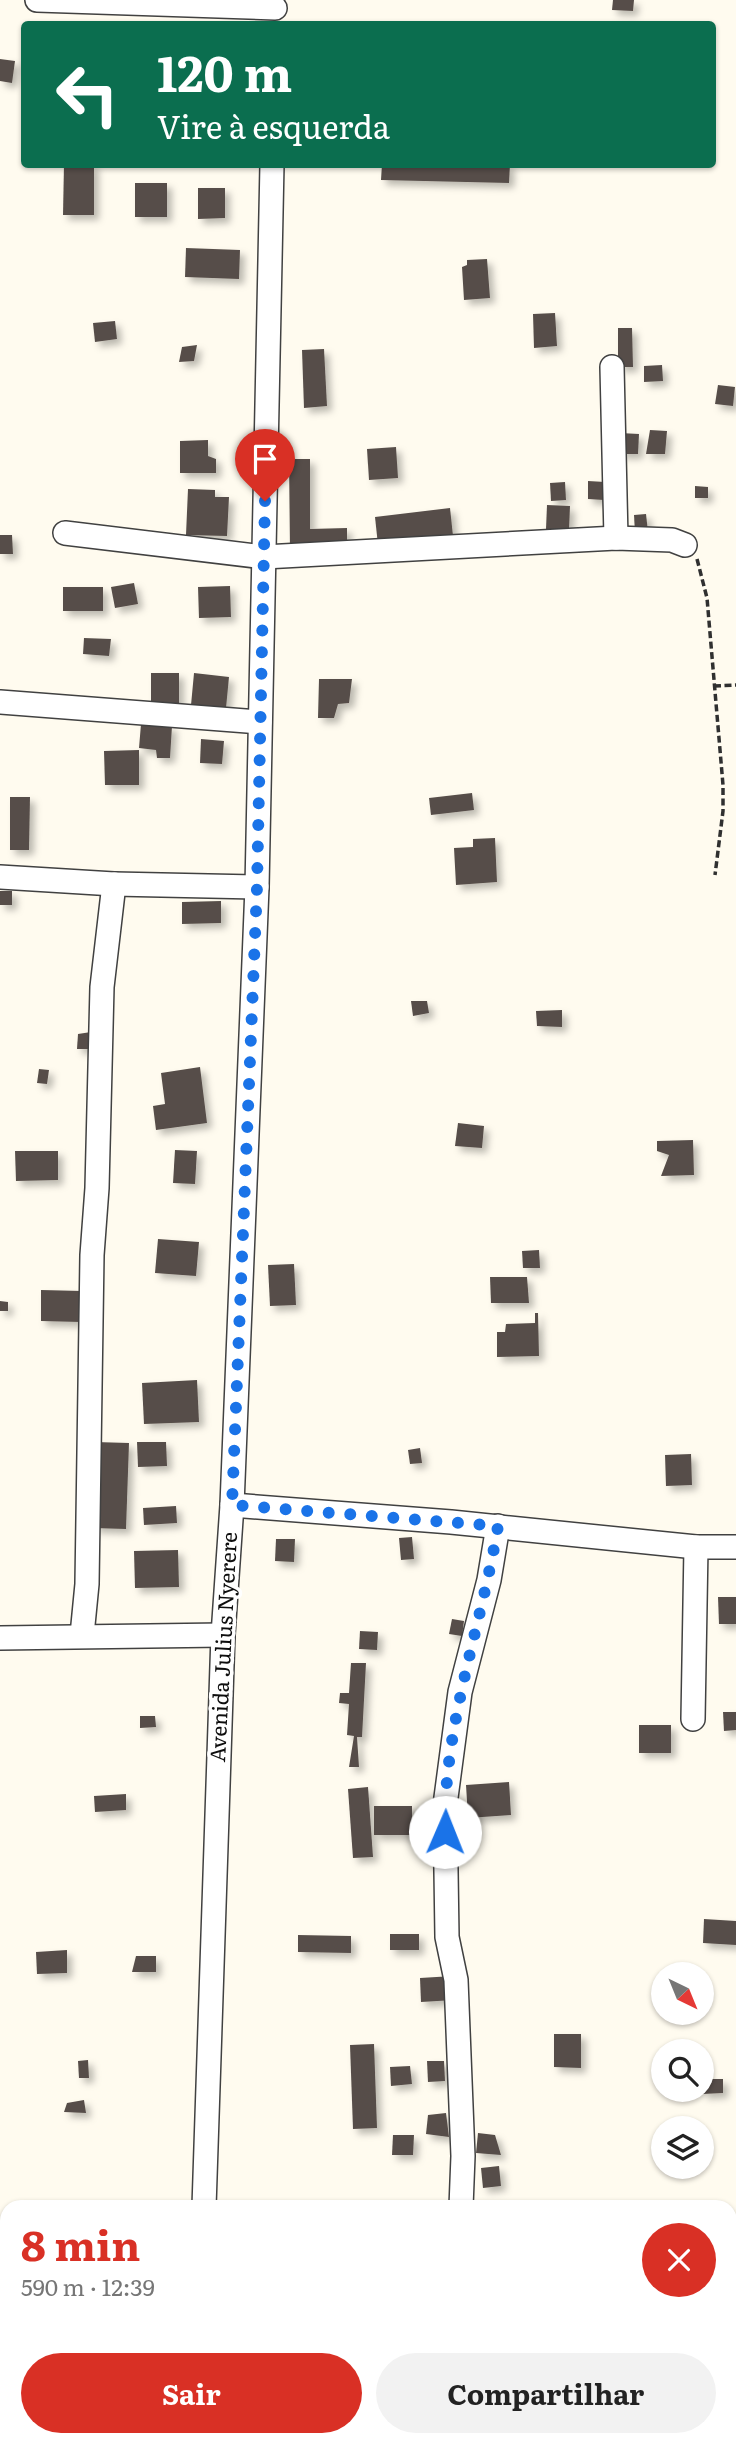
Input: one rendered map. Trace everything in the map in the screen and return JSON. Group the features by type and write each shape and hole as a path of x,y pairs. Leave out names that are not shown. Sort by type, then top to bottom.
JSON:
{"street":[{"path":"37,0 275,11"},
{"name":"Avenida Julius Nyerere","path":"204,2200 223,1635 232,1505 257,887 272,168"},
{"path":"612,367 616,538"},
{"path":"65,533 264,557 616,538 672,540 685,545"},
{"path":"0,702 260,722"},
{"path":"0,877 114,884 257,887"},
{"path":"82,1635 87,1584 92,1255 97,1188 102,987 114,884"},
{"path":"232,1505 498,1526 696,1547 736,1546"},
{"path":"461,2200 463,2142 456,1980 447,1937 444,1805 460,1692 489,1580 498,1526"},
{"path":"693,1719 696,1547"},
{"path":"0,1638 223,1635"}],"path":[{"path":"685,545 696,556 707,598 723,798 715,875"},
{"path":"714,686 736,685"}],"building":[{"path":"613,0 634,0 633,11 612,10"},
{"path":"0,59 15,61 12,83 0,81"},
{"path":"64,168 94,168 94,215 63,215"},
{"path":"382,168 510,168 509,183 381,180"},
{"path":"135,183 167,183 167,217 135,217"},
{"path":"198,188 225,188 225,218 198,219"},
{"path":"186,248 240,250 239,279 185,277"},
{"path":"487,259 490,298 464,300 462,267 467,265 467,260"},
{"path":"555,313 557,346 534,348 533,314"},
{"path":"115,321 117,339 95,342 93,323"},
{"path":"618,328 632,328 633,367 618,367"},
{"path":"197,345 194,361 179,362 182,347"},
{"path":"324,349 327,406 304,408 302,350"},
{"path":"662,365 663,381 644,382 644,366"},
{"path":"718,385 735,387 733,406 715,404"},
{"path":"650,430 667,431 665,454 646,454"},
{"path":"620,433 639,434 638,454 619,454"},
{"path":"208,440 208,456 216,459 216,473 180,473 180,441"},
{"path":"396,447 398,478 369,480 367,449"},
{"path":"289,459 310,459 310,529 347,528 347,550 290,550"},
{"path":"588,481 605,482 604,500 588,499"},
{"path":"565,482 566,500 551,501 550,483"},
{"path":"695,486 708,487 708,498 695,498"},
{"path":"188,489 215,490 215,497 229,497 227,536 186,535"},
{"path":"547,505 570,506 569,530 546,529"},
{"path":"450,508 453,536 378,545 375,517"},
{"path":"646,514 648,532 635,533 634,515"},
{"path":"0,535 12,535 13,554 0,554"},
{"path":"134,583 138,604 115,608 111,587"},
{"path":"230,586 231,617 199,618 198,587"},
{"path":"63,587 103,587 103,611 63,611"},
{"path":"84,638 111,639 109,656 83,654"},
{"path":"151,673 179,673 179,707 151,706"},
{"path":"194,673 229,677 226,708 191,705"},
{"path":"319,679 352,679 349,703 338,704 334,718 318,718"},
{"path":"141,724 172,726 170,758 157,758 156,750 139,748"},
{"path":"201,739 224,741 222,764 200,763"},
{"path":"139,750 139,785 105,785 104,751"},
{"path":"472,793 474,810 431,815 429,798"},
{"path":"10,797 30,797 29,850 10,850"},
{"path":"495,838 497,882 456,885 454,848 473,847 473,839"},
{"path":"0,891 12,891 12,905 0,905"},
{"path":"221,901 221,923 182,924 182,902"},
{"path":"411,1001 427,1001 429,1013 413,1016"},
{"path":"562,1010 562,1027 537,1026 536,1011"},
{"path":"91,1032 92,1049 77,1049 78,1034"},
{"path":"200,1067 207,1123 156,1130 153,1106 165,1104 161,1073"},
{"path":"39,1069 49,1070 47,1084 37,1083"},
{"path":"458,1123 484,1126 482,1148 455,1146"},
{"path":"693,1140 694,1175 661,1176 669,1155 657,1151 657,1141"},
{"path":"175,1150 197,1151 195,1184 173,1183"},
{"path":"15,1151 58,1151 58,1180 16,1181"},
{"path":"158,1239 199,1242 196,1276 155,1273"},
{"path":"539,1250 540,1268 523,1268 522,1251"},
{"path":"294,1264 296,1305 270,1306 268,1265"},
{"path":"490,1277 527,1277 529,1303 491,1303"},
{"path":"41,1290 82,1291 81,1322 41,1321"},
{"path":"0,1301 8,1302 8,1311 0,1311"},
{"path":"535,1313 538,1313 539,1356 497,1357 497,1332 505,1332 506,1324 535,1323"},
{"path":"197,1380 199,1422 144,1424 142,1383"},
{"path":"95,1442 129,1443 126,1529 93,1528"},
{"path":"137,1442 166,1442 167,1466 138,1467"},
{"path":"420,1448 422,1463 410,1464 408,1450"},
{"path":"691,1454 692,1485 666,1486 665,1455"},
{"path":"176,1506 177,1523 144,1525 143,1508"},
{"path":"412,1537 414,1559 401,1560 399,1538"},
{"path":"276,1539 295,1539 294,1562 275,1561"},
{"path":"178,1550 179,1587 135,1588 134,1551"},
{"path":"718,1597 736,1597 736,1624 719,1624"},
{"path":"452,1619 464,1621 462,1636 449,1634"},
{"path":"360,1631 378,1632 377,1650 359,1649"},
{"path":"351,1663 366,1663 362,1737 357,1737 359,1767 349,1767 354,1736 347,1735 349,1704 339,1703 340,1693 349,1693"},
{"path":"723,1712 736,1712 736,1730 724,1731"},
{"path":"140,1716 155,1716 156,1727 140,1728"},
{"path":"639,1725 671,1725 671,1753 639,1753"},
{"path":"509,1782 511,1815 468,1818 466,1785"},
{"path":"368,1787 373,1857 353,1858 348,1789"},
{"path":"126,1794 126,1810 95,1812 94,1796"},
{"path":"374,1806 412,1806 412,1835 374,1835"},
{"path":"418,1811 437,1813 434,1842 415,1840"},
{"path":"704,1919 736,1921 736,1945 703,1943"},
{"path":"390,1934 419,1934 419,1950 390,1950"},
{"path":"298,1935 351,1936 351,1953 298,1952"},
{"path":"67,1950 67,1973 37,1974 36,1952"},
{"path":"136,1956 156,1956 156,1972 132,1972"},
{"path":"453,1976 454,2000 421,2002 420,1978"},
{"path":"554,2034 581,2034 581,2068 554,2067"},
{"path":"374,2044 377,2128 353,2129 350,2045"},
{"path":"88,2060 89,2078 79,2078 78,2061"},
{"path":"427,2061 444,2061 445,2081 428,2082"},
{"path":"410,2066 412,2084 391,2086 390,2067"},
{"path":"714,2079 723,2079 723,2093 714,2093"},
{"path":"84,2100 86,2113 64,2112 67,2103"},
{"path":"446,2113 449,2137 426,2134 428,2115"},
{"path":"478,2133 495,2135 501,2155 476,2153"},
{"path":"393,2135 414,2135 413,2155 392,2155"},
{"path":"499,2166 501,2186 483,2188 481,2168"}],"route":[{"path":"265,501 257,887 232,1505 498,1526 489,1580 460,1692 444,1805 445,1832"}]}
